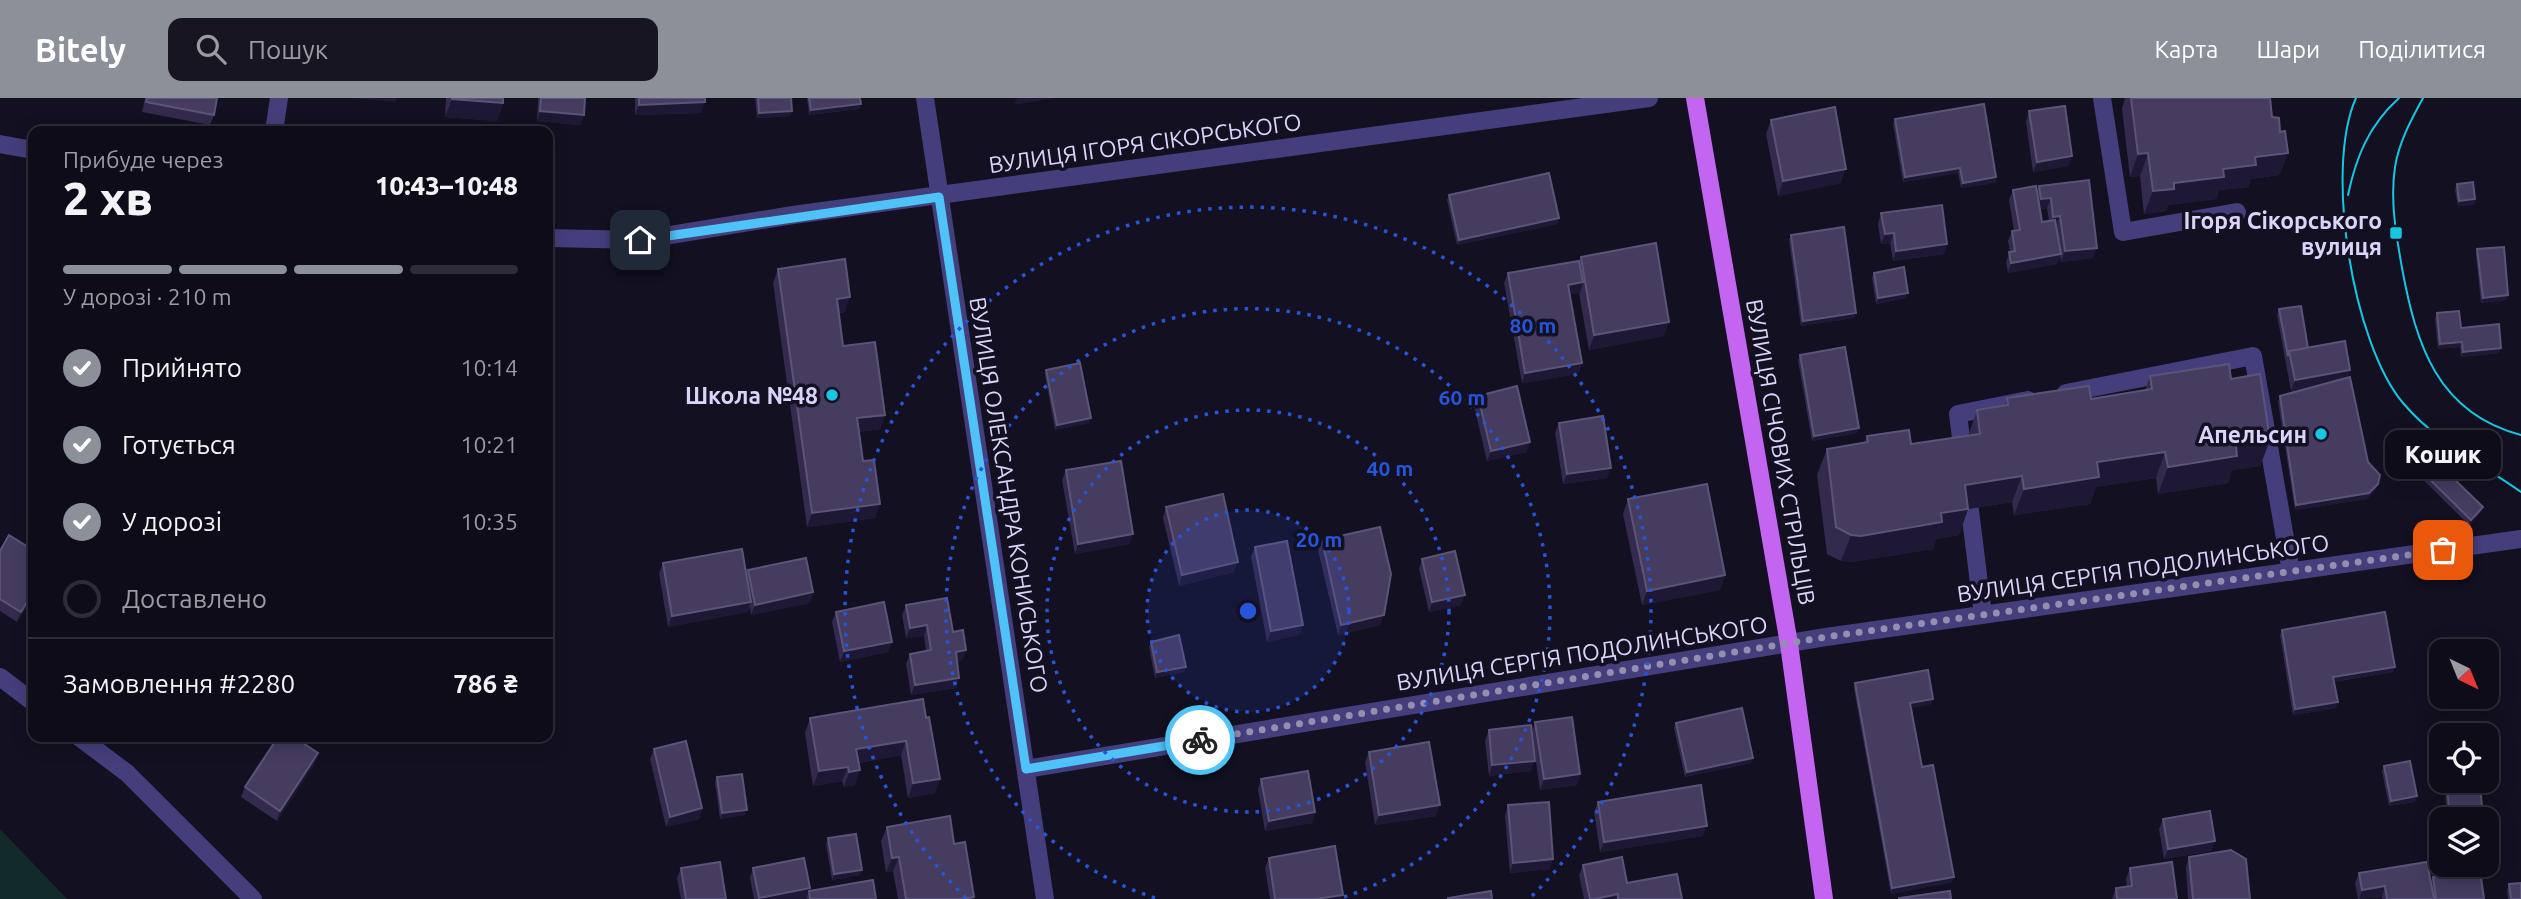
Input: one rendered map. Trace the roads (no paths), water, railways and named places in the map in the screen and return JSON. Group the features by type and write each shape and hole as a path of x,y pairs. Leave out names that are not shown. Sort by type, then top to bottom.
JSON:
{"main road":[{"name":"ВУЛИЦЯ СІЧОВИХ СТРІЛЬЦІВ","path":"1695,98 1789,644 1824,899"}],"street":[{"path":"275,126 279,98"},
{"name":"ВУЛИЦЯ ОЛЕКСАНДРА КОНИСЬКОГО","path":"925,98 1045,899"},
{"name":"ВУЛИЦЯ ІГОРЯ СІКОРСЬКОГО","path":"553,238 640,240 1649,98"},
{"path":"2102,98 2123,232 2236,212"},
{"path":"0,144 28,148"},
{"path":"1983,615 1958,414 2253,356 2291,572"},
{"name":"ВУЛИЦЯ СЕРГІЯ ПОДОЛИНСЬКОГО","path":"1026,769 1789,644 2521,539"},
{"path":"0,677 28,698"},
{"path":"86,742 127,773 253,899"}],"tram line":[{"path":"2356,98 2347,129 2343,167 2344,210 2358,299 2370,340 2385,376 2403,403 2444,441 2521,492"},
{"path":"2348,195 2365,142 2380,119 2399,98"},
{"path":"2423,98 2399,149 2393,192 2398,243 2415,323 2435,372 2450,393 2492,425 2521,435"}],"place":[{"name":"Ігоря Сікорського вулиця","path":"2396,233"},
{"name":"Школа №48","path":"832,395"},
{"name":"Апельсин","path":"2321,434"},
{"name":"Кошик","path":"2443,550"}]}
